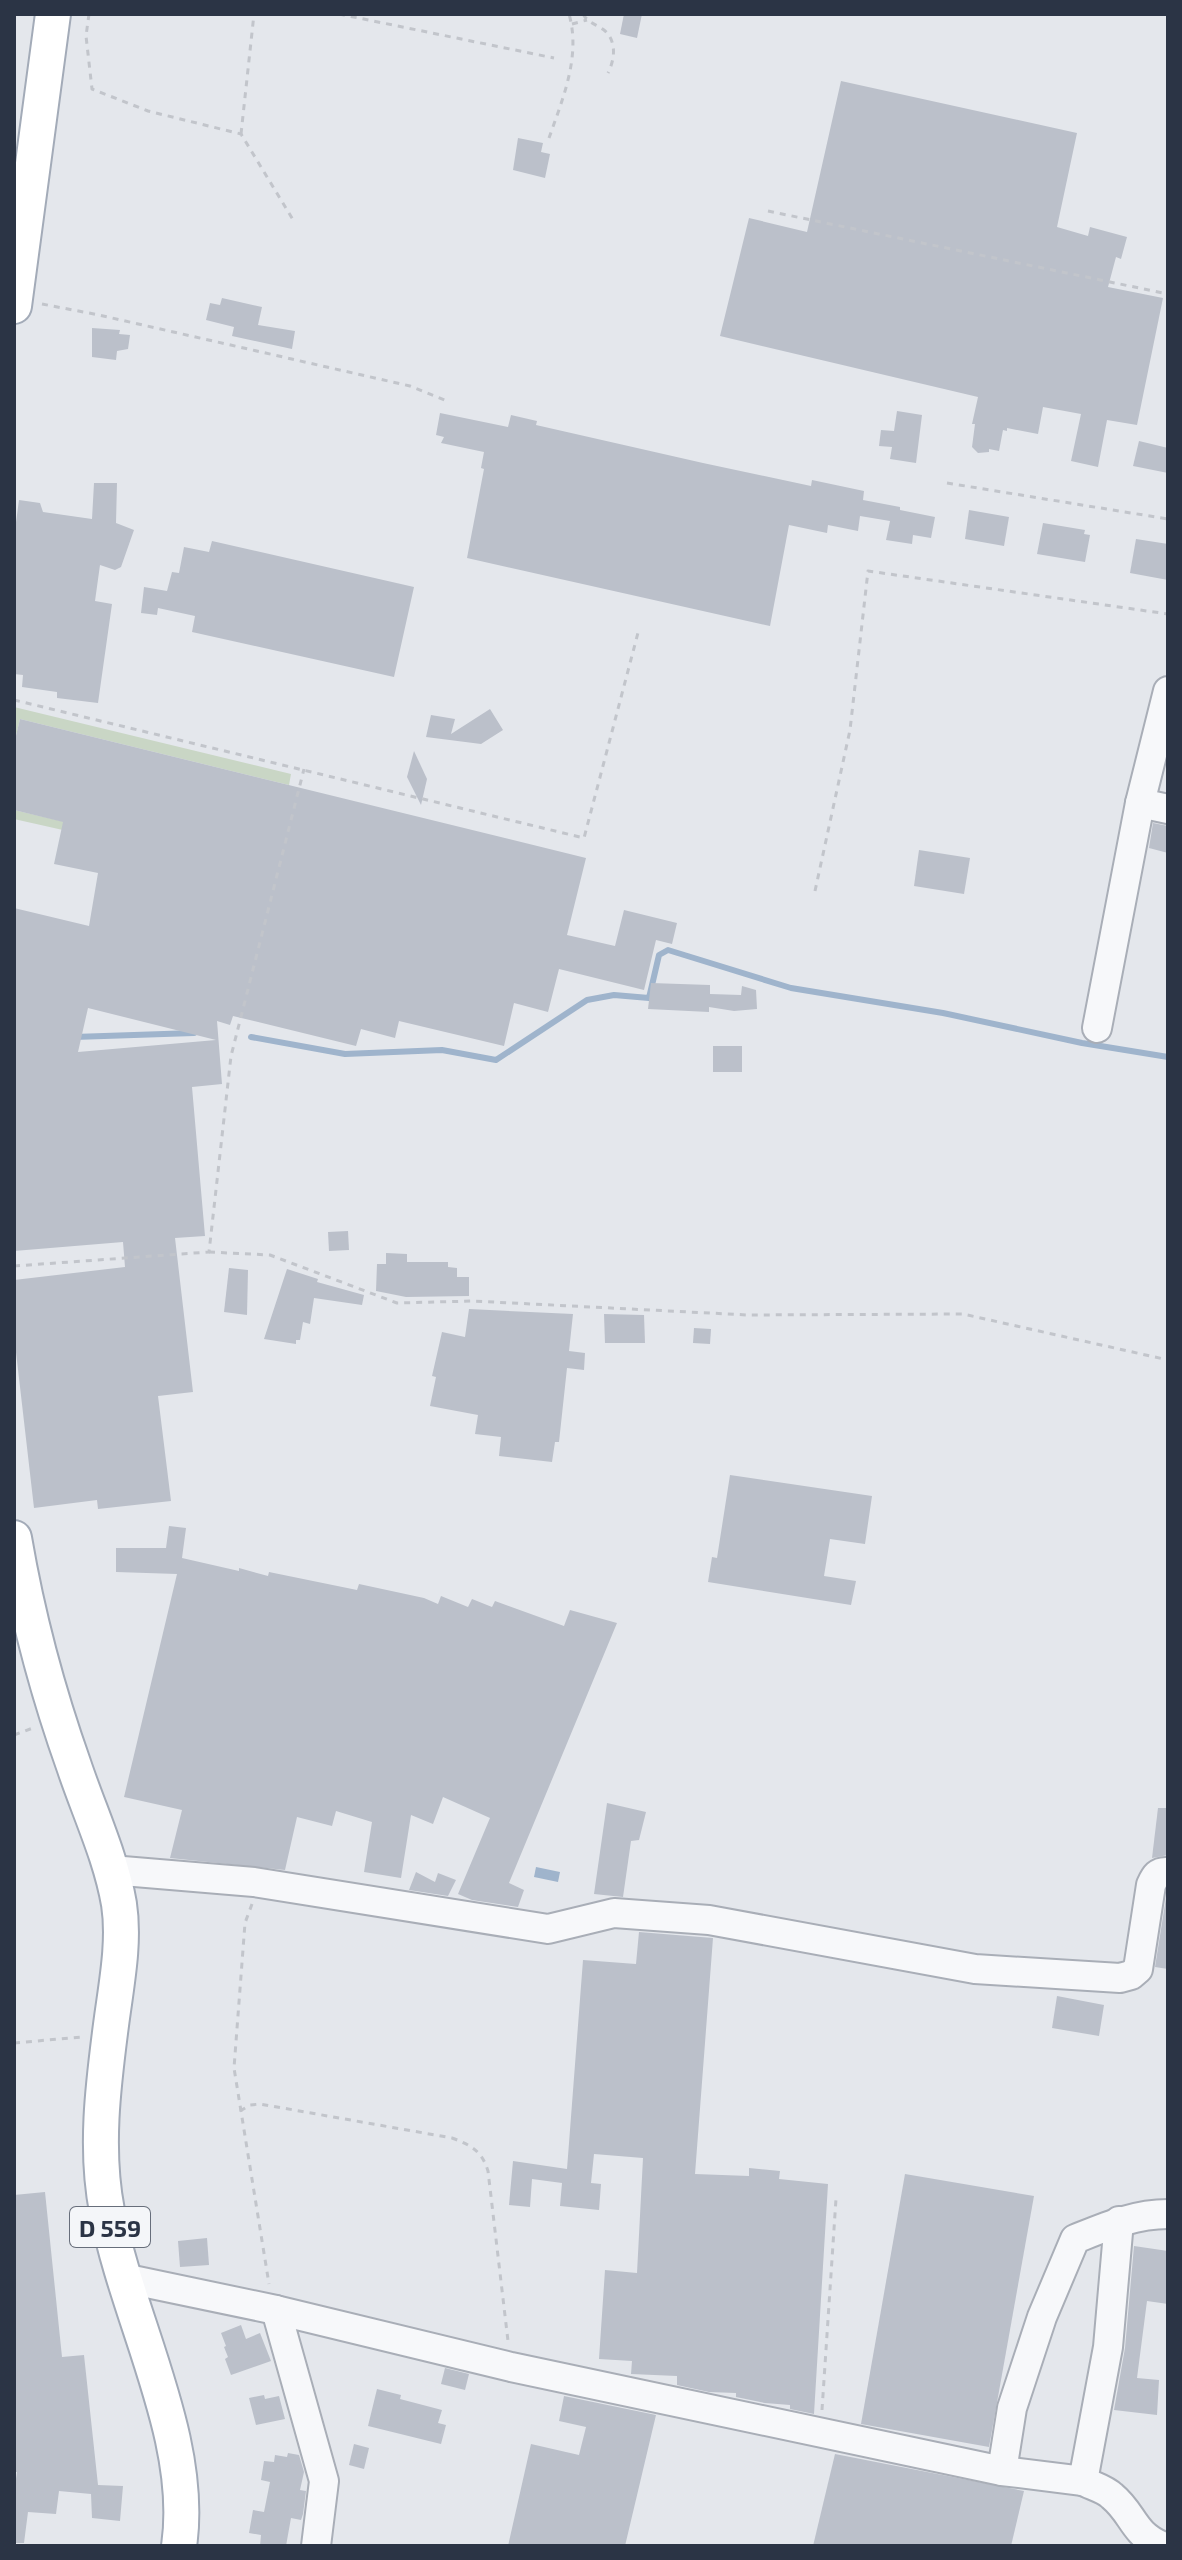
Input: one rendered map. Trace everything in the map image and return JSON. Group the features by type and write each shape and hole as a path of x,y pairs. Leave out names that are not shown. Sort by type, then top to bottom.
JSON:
{"main road":[{"path":"14,306 53,14"},
{"name":"D 559","path":"14,1538 58,1718 111,1870 121,1921 102,2119 102,2169 106,2208 123,2278 174,2443 183,2502 179,2546"}],"street":[{"path":"1097,1028 1140,803 1168,691"},
{"path":"1140,803 1168,809"},
{"path":"111,1870 257,1882 548,1929 614,1913 709,1920 975,1969 1120,1978 1138,1969 1151,1885 1155,1876 1168,1872"},
{"path":"1002,2471 1012,2408 1042,2317 1075,2239 1119,2221 1150,2214 1168,2214"},
{"path":"1083,2481 1108,2347 1119,2221"},
{"path":"123,2278 276,2310 511,2367 821,2433 1002,2471 1083,2481 1111,2494 1125,2509 1137,2531 1162,2546"},
{"path":"276,2310 324,2481 316,2546"}],"path":[{"path":"89,14 86,36 92,89 148,111 241,134"},
{"path":"254,14 241,134 295,223"},
{"path":"339,14 554,58"},
{"path":"549,138 573,54 574,32 569,14"},
{"path":"583,14 607,32 610,39 615,59 608,73"},
{"path":"572,24 587,20"},
{"path":"768,211 1168,294"},
{"path":"15,299 114,318 410,386 447,401"},
{"path":"947,483 1168,519"},
{"path":"815,891 850,730 868,571 1168,614"},
{"path":"14,700 584,838 639,629"},
{"path":"209,1252 231,1056 304,769"},
{"path":"14,1266 209,1252 270,1255 397,1303 473,1301 748,1315 963,1314 1168,1360"},
{"path":"257,1882 245,1923 234,2068 271,2296 276,2310"},
{"path":"14,2043 109,2035"},
{"path":"240,2111 260,2104 347,2118 452,2138 480,2152 488,2171 511,2367"},
{"path":"821,2433 836,2199"}],"green space":[{"path":"14,707 291,774 289,785 20,719 14,744"},
{"path":"14,810 95,829 94,837 14,819"}],"water":[{"path":"536,1867 560,1872 558,1882 534,1877"}],"building":[{"path":"624,14 642,14 637,38 620,34"},
{"path":"841,81 1077,133 1057,227 1088,236 1090,227 1127,237 1121,259 1116,257 1108,287 1163,298 1137,425 1107,420 1098,467 1071,461 1081,414 1043,407 1038,434 1007,428 1007,431 1003,430 999,451 989,449 989,452 978,453 972,447 975,424 972,424 978,397 720,336 749,218 807,232"},
{"path":"518,138 543,143 541,152 550,154 545,178 513,170"},
{"path":"222,298 262,307 258,325 295,331 292,349 232,336 234,327 206,320 210,303 220,305"},
{"path":"92,328 120,330 119,334 130,335 128,349 117,351 116,360 92,357"},
{"path":"897,411 922,415 916,463 890,459 892,447 879,446 881,430 894,431"},
{"path":"440,413 508,427 511,415 537,421 536,425 703,463 811,486 812,480 864,491 863,500 935,517 931,538 913,535 912,544 886,540 890,521 860,516 858,531 828,525 827,533 789,525 770,626 467,558 484,469 481,468 484,452 441,443 444,437 436,435"},
{"path":"1139,441 1168,448 1168,473 1133,466"},
{"path":"94,483 117,483 116,523 134,530 121,567 115,570 100,565 95,601 112,604 98,703 57,698 57,692 22,687 23,675 14,674 14,537 19,500 40,503 43,512 92,519"},
{"path":"969,510 1009,517 1004,546 965,539"},
{"path":"1043,523 1085,530 1084,534 1090,535 1085,562 1037,554"},
{"path":"1136,539 1168,544 1168,580 1130,573"},
{"path":"212,541 414,587 394,677 192,632 195,616 158,608 157,615 141,613 144,587 167,591 172,572 179,573 184,547 209,552"},
{"path":"490,709 503,730 481,744 426,737 431,715 455,719 451,734"},
{"path":"20,719 586,858 567,935 615,946 624,910 677,923 672,944 656,940 644,990 559,969 548,1012 514,1003 504,1046 399,1021 395,1038 361,1029 356,1046 233,1016 230,1025 217,1021 222,1084 192,1087 205,1236 175,1238 193,1392 158,1396 171,1501 98,1509 97,1500 34,1508 14,1335 14,1280 125,1267 123,1242 14,1251 14,908 89,926 98,873 54,864 63,822 14,810 14,744","holes":["88,1008 216,1040 78,1052"]},
{"path":"414,751 427,779 421,805 407,777"},
{"path":"1153,823 1168,826 1168,853 1149,848"},
{"path":"919,850 970,858 964,894 914,886"},
{"path":"651,983 710,985 710,994 741,995 742,986 756,990 757,1009 734,1011 709,1007 709,1012 648,1009"},
{"path":"713,1046 742,1046 742,1072 713,1072"},
{"path":"348,1231 349,1250 329,1251 328,1232"},
{"path":"386,1253 407,1254 407,1262 448,1262 448,1267 457,1268 457,1277 469,1277 469,1296 406,1297 376,1291 377,1264 386,1264"},
{"path":"229,1268 248,1270 247,1315 224,1312"},
{"path":"287,1269 318,1279 317,1282 364,1295 362,1305 314,1298 310,1324 303,1322 300,1340 296,1340 296,1344 264,1339"},
{"path":"469,1309 573,1314 569,1351 585,1353 584,1370 567,1368 559,1442 555,1442 552,1462 499,1456 501,1437 475,1434 478,1415 430,1406 436,1377 432,1376 442,1332 465,1337"},
{"path":"604,1314 644,1315 645,1343 605,1343"},
{"path":"694,1328 711,1329 710,1344 693,1343"},
{"path":"730,1475 872,1496 865,1544 830,1539 824,1576 856,1581 851,1605 708,1582 712,1557 717,1558"},
{"path":"169,1526 186,1528 182,1558 239,1571 239,1568 268,1576 269,1572 357,1590 359,1584 438,1604 441,1596 468,1607 472,1599 492,1607 495,1601 564,1626 570,1610 617,1623 509,1883 524,1890 518,1907 472,1900 458,1894 490,1818 443,1797 433,1824 411,1815 401,1878 364,1872 372,1822 336,1811 332,1826 297,1817 285,1870 170,1858 182,1810 124,1797 177,1574 116,1572 116,1548 166,1548"},
{"path":"607,1803 646,1812 639,1840 631,1841 623,1897 594,1894"},
{"path":"1158,1808 1168,1808 1168,1855 1152,1858"},
{"path":"416,1872 435,1882 438,1873 456,1880 448,1896 409,1890"},
{"path":"1168,1899 1168,1969 1155,1967"},
{"path":"639,1932 713,1938 695,2174 749,2176 749,2168 780,2171 779,2179 828,2184 814,2414 790,2409 790,2405 736,2397 736,2393 709,2392 677,2385 677,2376 631,2374 632,2361 599,2359 605,2270 637,2273 643,2158 594,2154 591,2183 601,2184 599,2210 560,2206 562,2183 532,2179 530,2207 509,2205 513,2161 567,2169 583,1960 636,1964"},
{"path":"1057,1996 1104,2005 1099,2036 1052,2028"},
{"path":"905,2174 1034,2196 989,2447 861,2424"},
{"path":"45,2192 62,2357 84,2355 98,2485 123,2486 120,2521 92,2518 91,2494 59,2491 56,2514 28,2512 24,2543 14,2543 17,2472 14,2472 14,2195"},
{"path":"207,2238 209,2265 180,2267 178,2241"},
{"path":"1134,2246 1168,2251 1168,2304 1147,2301 1137,2378 1159,2380 1157,2415 1114,2410 1125,2348"},
{"path":"241,2325 246,2339 260,2333 271,2361 231,2375 221,2333"},
{"path":"445,2368 469,2374 465,2390 441,2384"},
{"path":"377,2389 401,2395 400,2399 442,2410 438,2423 446,2425 441,2444 368,2426"},
{"path":"264,2395 265,2399 279,2396 285,2419 256,2425 249,2398"},
{"path":"564,2396 656,2415 625,2546 508,2546 531,2444 579,2455 586,2427 559,2421"},
{"path":"354,2444 369,2448 364,2469 349,2465"},
{"path":"288,2453 299,2455 304,2472 300,2490 306,2491 303,2514 301,2520 291,2518 286,2546 260,2546 261,2535 249,2533 253,2510 264,2512 270,2482 261,2480 264,2461 274,2462 275,2455 287,2457"},
{"path":"835,2454 1024,2491 1011,2546 813,2546"}],"waterway":[{"path":"251,1037 345,1054 442,1050 496,1060 587,1000 614,995 649,998 659,955 668,950 791,988 943,1013 1082,1043 1168,1057"},
{"path":"74,1037 194,1033"}]}
